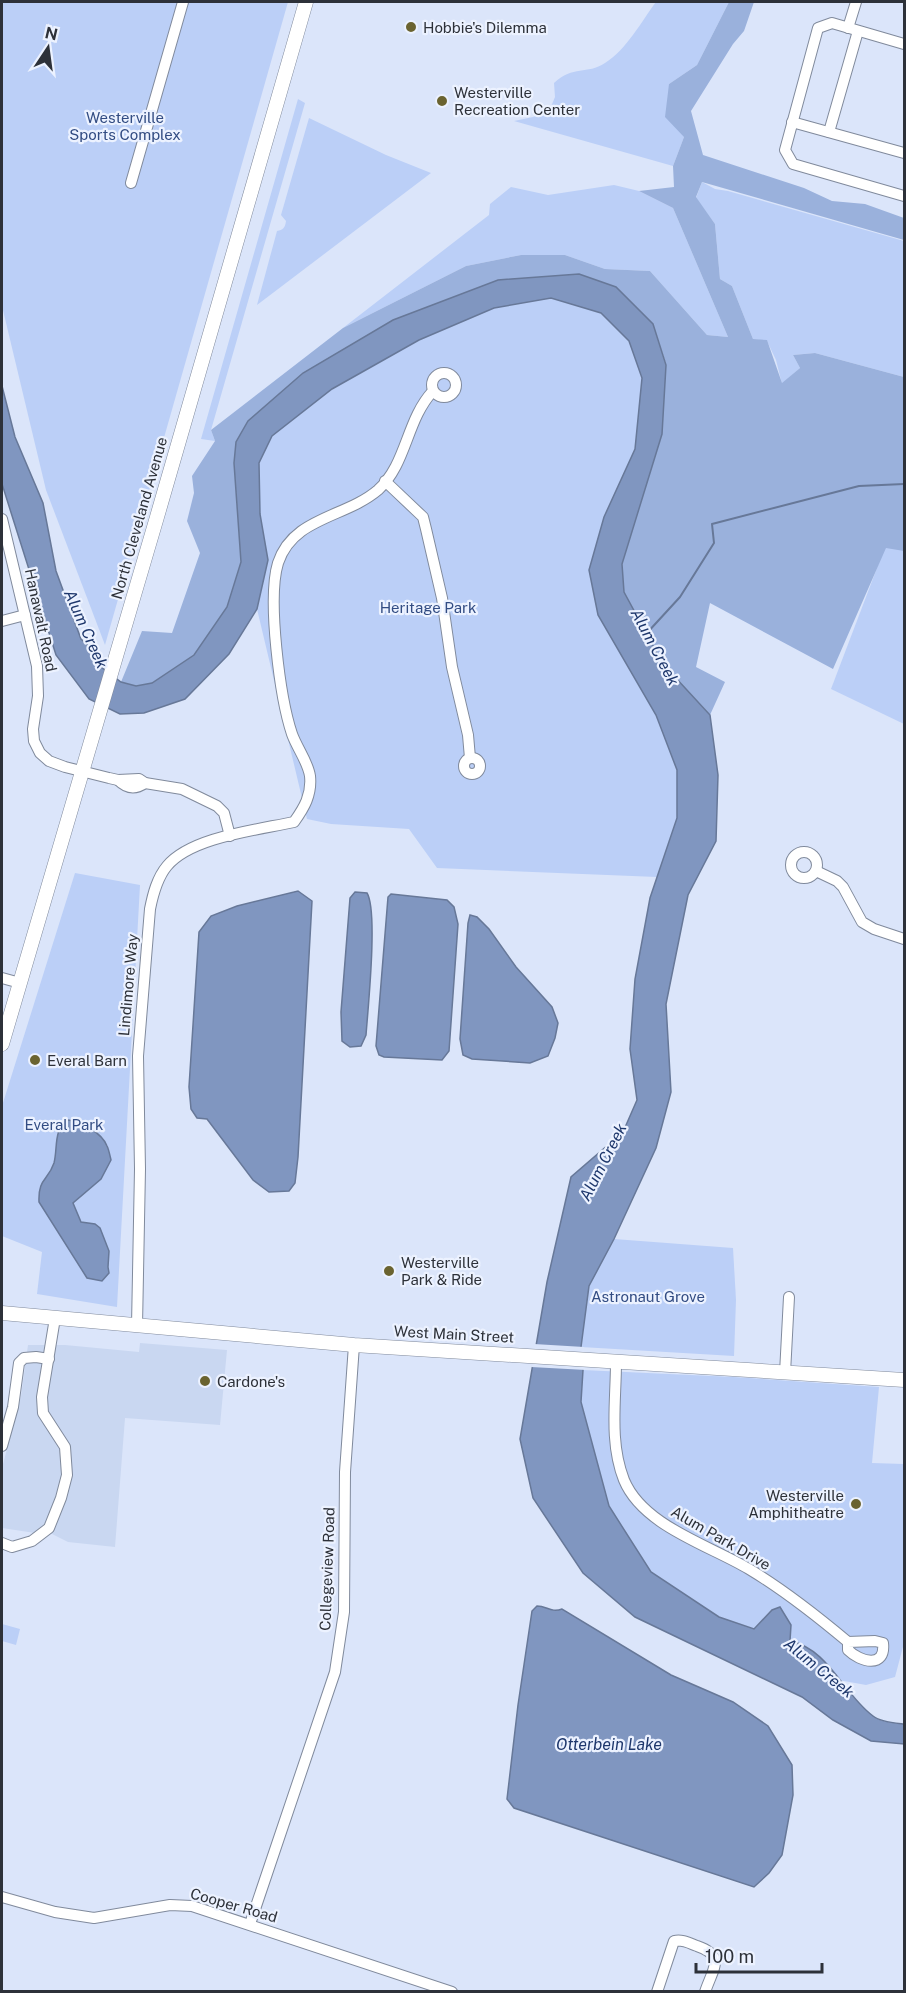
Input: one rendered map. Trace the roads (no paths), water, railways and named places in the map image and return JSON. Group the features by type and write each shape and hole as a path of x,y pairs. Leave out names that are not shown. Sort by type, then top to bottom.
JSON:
{"main road":[{"name":"North Cleveland Avenue","path":"2,1044 306,2"},
{"name":"West Main Street","path":"2,1313 354,1345 904,1380"}],"street":[{"path":"131,183 183,2"},
{"path":"830,132 853,29 855,2"},
{"path":"904,44 832,23 818,28 785,150 794,164 904,196"},
{"path":"792,122 904,153"},
{"path":"433,392 416,416 400,459 386,481 423,517 442,598 452,667 468,735 470,758"},
{"name":"Lindimore Way","path":"136,1326 140,1177 138,1056 150,909 155,887 165,867 196,845 294,822 305,807 309,795 310,774 293,736 285,710 273,598 274,577 286,546 297,534 326,516 371,495 386,481"},
{"name":"Hanawalt Road","path":"2,519 39,681 33,729 36,746 40,753 49,761 82,771 118,780 139,779 145,783 182,789 217,806 224,813 230,836"},
{"path":"2,621 25,615"},
{"path":"816,871 837,881 843,887 862,922 874,929 904,939"},
{"path":"2,978 20,983"},
{"path":"785,1373 789,1298"},
{"path":"2,1544 12,1547 32,1541 49,1528 67,1475 65,1446 43,1413 42,1397 55,1318"},
{"name":"Collegeview Road","path":"250,1924 334,1672 344,1612 345,1472 354,1345"},
{"path":"2,1446 13,1407 19,1363 24,1358 49,1359"},
{"name":"Alum Park Drive","path":"609,1361 618,1461 625,1482 642,1505 670,1528 753,1571 812,1612 848,1642"},
{"name":"Cooper Road","path":"2,1897 55,1912 93,1918 170,1905 192,1906 452,1992"},
{"path":"657,1992 674,1941 680,1940 710,1951 715,1959 705,1992"}],"water":[{"name":"Alum Creek","path":"579,274 616,287 653,324 666,365 662,434 622,564 624,592 663,664 710,715 718,775 716,841 688,895 666,1004 671,1092 656,1148 614,1239 589,1286 581,1347 583,1370 581,1402 609,1506 651,1572 719,1617 754,1629 772,1610 780,1607 791,1625 790,1641 804,1646 825,1662 862,1707 873,1716 884,1721 904,1724 904,1744 871,1741 833,1720 802,1697 635,1617 583,1573 533,1498 520,1439 547,1282 571,1177 623,1132 637,1100 630,1049 635,979 650,898 677,818 677,770 656,715 598,615 589,570 604,517 635,449 642,378 629,341 601,313 551,298 494,308 419,340 332,389 272,436 259,463 260,514 268,560 257,609 229,654 185,699 144,713 120,714 89,699 56,655 2,484 2,386 15,437 43,503 56,571 81,639 90,647 101,667 121,682 136,686 152,683 194,655 227,607 241,562 234,463 236,442 248,421 303,373 393,320 498,280"},
{"path":"298,891 312,901 298,1157 295,1183 289,1191 269,1192 253,1180 207,1119 197,1118 191,1109 189,1087 199,932 211,916 237,906"},
{"path":"355,892 367,893 372,919 372,939 366,1035 361,1046 350,1047 342,1041 341,1012 350,898"},
{"path":"391,894 447,900 454,907 458,924 449,1051 442,1060 384,1057 379,1055 376,1046 388,897"},
{"path":"470,915 477,917 489,929 516,967 552,1007 558,1023 548,1056 530,1063 472,1059 463,1055 460,1039"},
{"path":"68,1120 85,1125 96,1132 108,1148 111,1160 101,1179 73,1203 81,1222 95,1224 100,1228 109,1251 109,1273 102,1281 87,1278 39,1202 40,1188 54,1163 58,1134"},
{"name":"Otterbein Lake","path":"537,1606 555,1610 562,1609 671,1675 733,1702 768,1726 792,1765 793,1795 782,1855 769,1873 754,1887 514,1808 507,1799 532,1611"}],"waterway":[{"name":"Alum Creek","path":"646,634 680,597 714,543 712,524 859,486 904,484"}],"place":[{"name":"Hobbie's Dilemma","path":"411,27"},
{"name":"Westerville Recreation Center","path":"442,101"},
{"name":"Everal Barn","path":"35,1060"},
{"name":"Westerville Park & Ride","path":"389,1271"},
{"name":"Cardone's","path":"205,1381"},
{"name":"Westerville Amphitheatre","path":"856,1504"}],"park label":[{"name":"Westerville Sports Complex","path":"125,126"},
{"name":"Heritage Park","path":"428,607"},
{"name":"Everal Park","path":"64,1124"},
{"name":"Astronaut Grove","path":"648,1296"}]}
